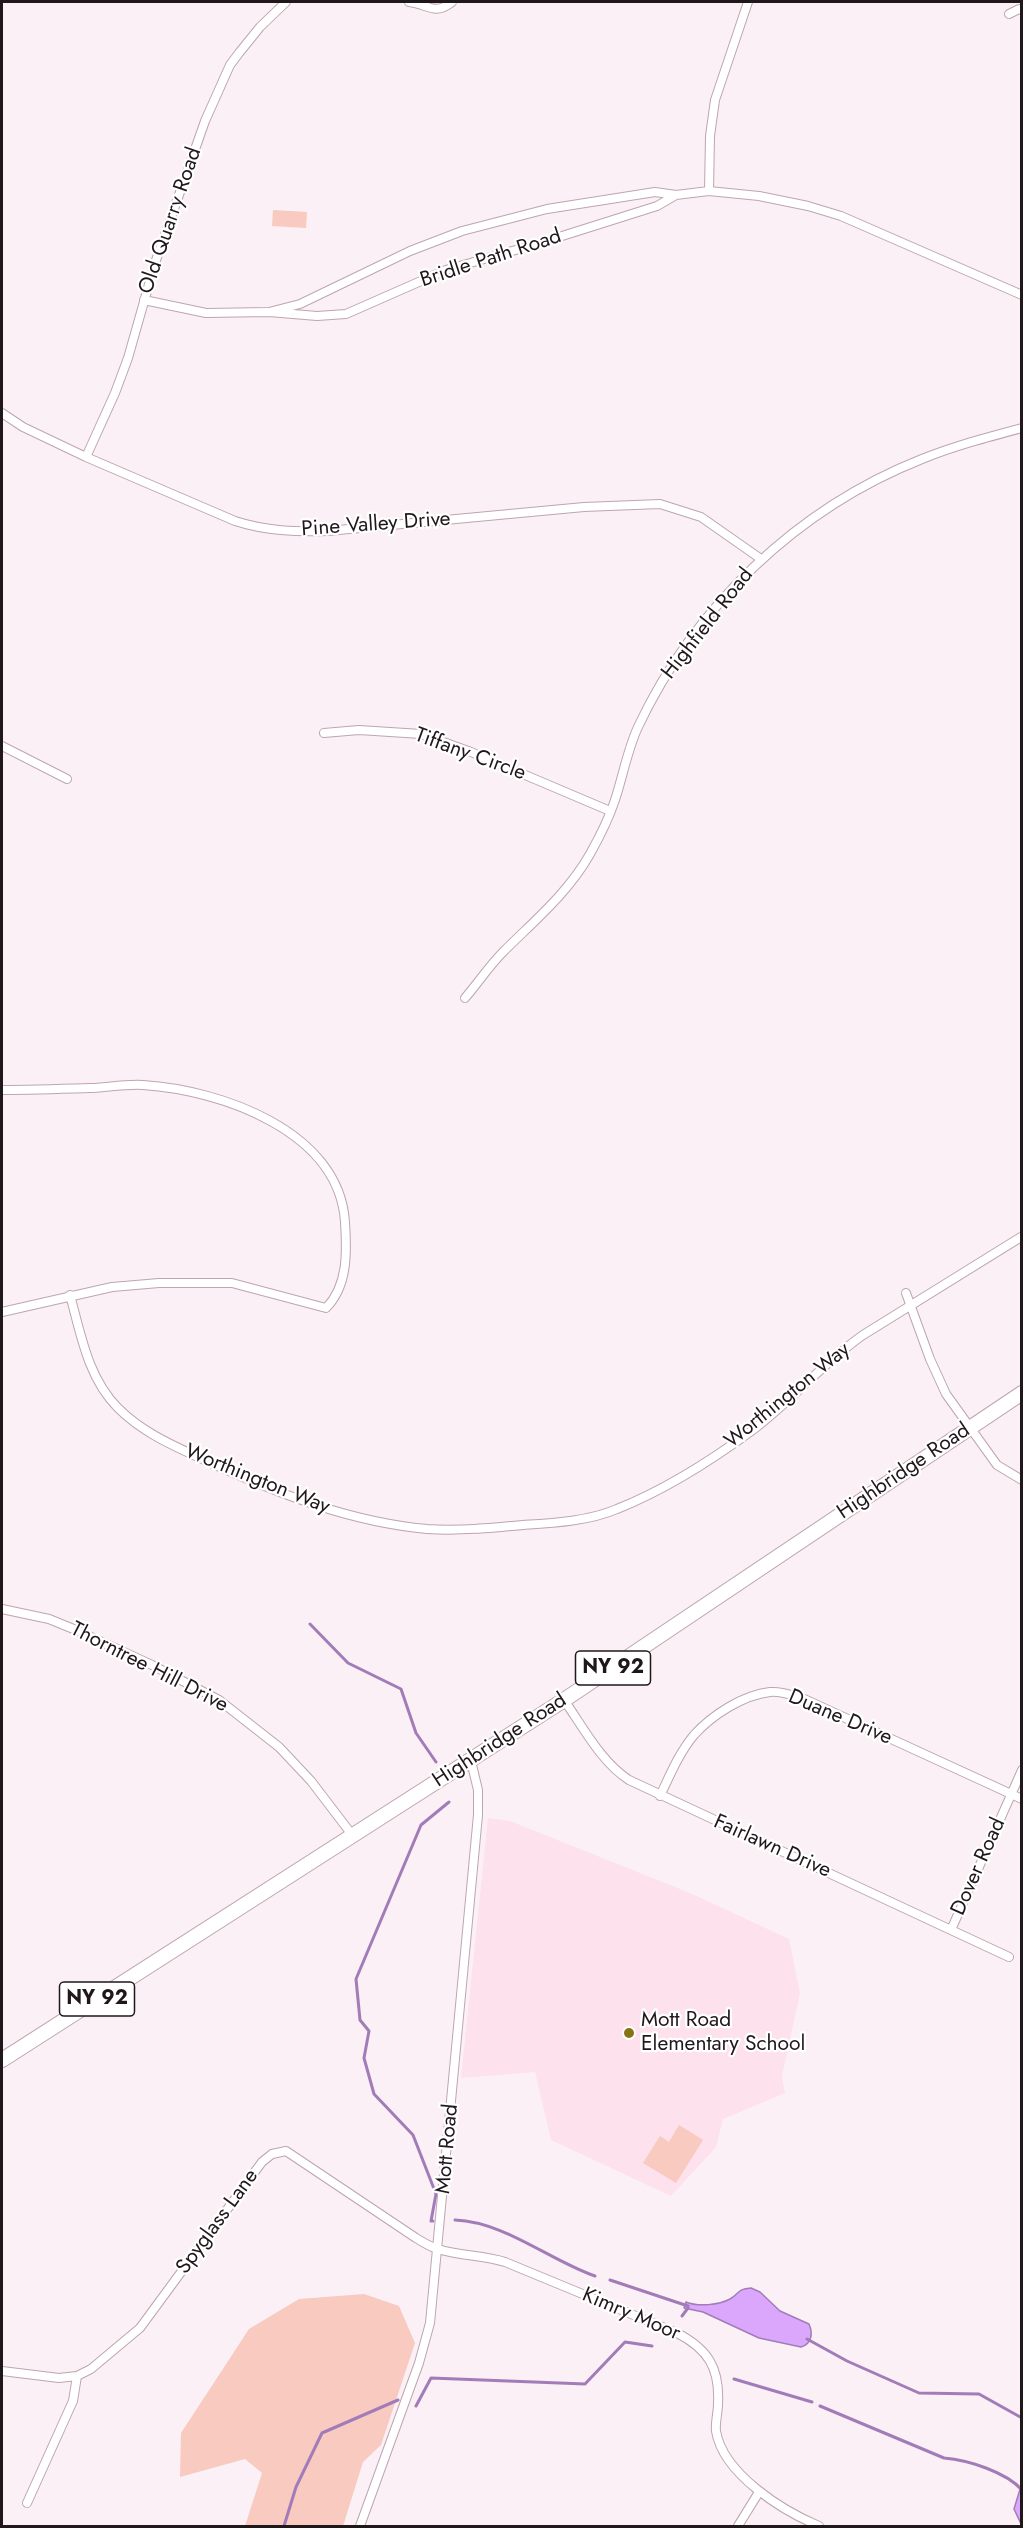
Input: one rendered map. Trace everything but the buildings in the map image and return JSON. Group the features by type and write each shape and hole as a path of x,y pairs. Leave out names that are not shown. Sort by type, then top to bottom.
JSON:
{"highway":[{"name":"Highbridge Road","path":"2,2060 471,1761 1022,1393"}],"street":[{"name":"Old Quarry Road","path":"86,458 115,393 205,122 230,65 260,27 286,2"},
{"path":"409,2 420,2 435,9 443,8 452,2"},
{"path":"709,191 710,136 715,100 748,2"},
{"path":"1009,14 1018,9 1022,10"},
{"name":"Bridle Path Road","path":"269,312 300,304 410,251 462,231 546,209 655,192 676,195 709,191 759,196 808,206 841,216 1022,295"},
{"name":"Bridle Path Road","path":"144,300 206,313 269,312 332,316 359,310 446,270 646,209 676,195"},
{"name":"Pine Valley Drive","path":"2,412 23,427 86,458 256,528 292,532 328,531 584,507 660,504 701,517 761,559"},
{"name":"Highfield Road","path":"465,998 501,955 560,897 574,880 590,854 610,811 637,729 660,684 681,651 734,587 761,559 816,516 866,486 938,453 1022,428"},
{"name":"Tiffany Circle","path":"324,733 358,730 421,734 471,752 610,811"},
{"path":"2,746 67,779"},
{"path":"2,1090 143,1085 199,1094 248,1109 291,1132 323,1164 344,1204 347,1254 337,1297 326,1308 232,1283 159,1283 112,1287 2,1312"},
{"name":"Worthington Way","path":"70,1295 85,1350 102,1389 135,1423 159,1439 314,1506 369,1520 429,1529 477,1529 565,1521 614,1511 644,1498 754,1429 838,1352 1021,1237"},
{"path":"906,1293 942,1386 997,1465 1022,1480"},
{"name":"Thorntree Hill Drive","path":"2,1609 49,1619 76,1630 152,1665 219,1700 279,1747 311,1781 353,1836"},
{"name":"Duane Drive","path":"660,1796 678,1759 695,1735 734,1704 749,1697 771,1692 802,1698 1022,1799"},
{"name":"Fairlawn Drive","path":"564,1700 616,1772 660,1796 1009,1958"},
{"name":"Mott Road","path":"360,2526 419,2363 430,2323 439,2249 478,1815 478,1790 471,1761"},
{"name":"Dover Road","path":"951,1930 1022,1770"},
{"name":"Spyglass Lane","path":"77,2376 91,2369 140,2328 262,2162 272,2154 286,2151 416,2238 439,2249"},
{"name":"Kimry Moor","path":"439,2249 485,2256 505,2262 694,2342 710,2359 717,2379 716,2431 722,2448 738,2470 759,2492 794,2516 819,2526"},
{"path":"2,2371 59,2378 77,2376 73,2401 27,2503"},
{"path":"738,2526 759,2492"}],"shaded area":[{"path":"273,210 307,212 306,228 272,226"},
{"name":"Mott Road Elementary School","path":"488,1818 510,1821 690,1893 789,1939 800,1993 782,2076 785,2093 723,2119 716,2147 671,2196 551,2140 535,2072 461,2078"},
{"path":"679,2125 703,2140 676,2183 643,2163 660,2136 669,2142"},
{"path":"751,2288 760,2292 780,2311 809,2324 811,2334 805,2346 759,2338 703,2312 684,2308 686,2302 702,2305 720,2303 730,2299 741,2290"},
{"path":"364,2294 399,2306 415,2343 381,2445 363,2462 343,2526 245,2526 262,2473 245,2459 180,2477 181,2433 249,2329 299,2299"},
{"path":"1021,2486 1021,2524 1014,2509"}],"waterway":[{"path":"310,1624 348,1663 401,1689 416,1733 436,1762"},
{"path":"433,2221 431,2221 436,2194 413,2135 374,2094 364,2058 369,2031 360,2020 356,1979 421,1825 449,1802"},
{"path":"455,2220 492,2227 595,2276"},
{"path":"610,2280 688,2306"},
{"path":"682,2316 688,2308"},
{"path":"807,2339 847,2361 919,2393 979,2394 1022,2418"},
{"path":"416,2406 431,2378 585,2384 625,2342 652,2346"},
{"path":"734,2379 812,2402"},
{"path":"284,2526 296,2487 322,2433 398,2400"},
{"path":"820,2406 944,2458 964,2461 997,2472 1022,2490"}],"place":[{"name":"Mott Road Elementary School","path":"629,2033"}]}
